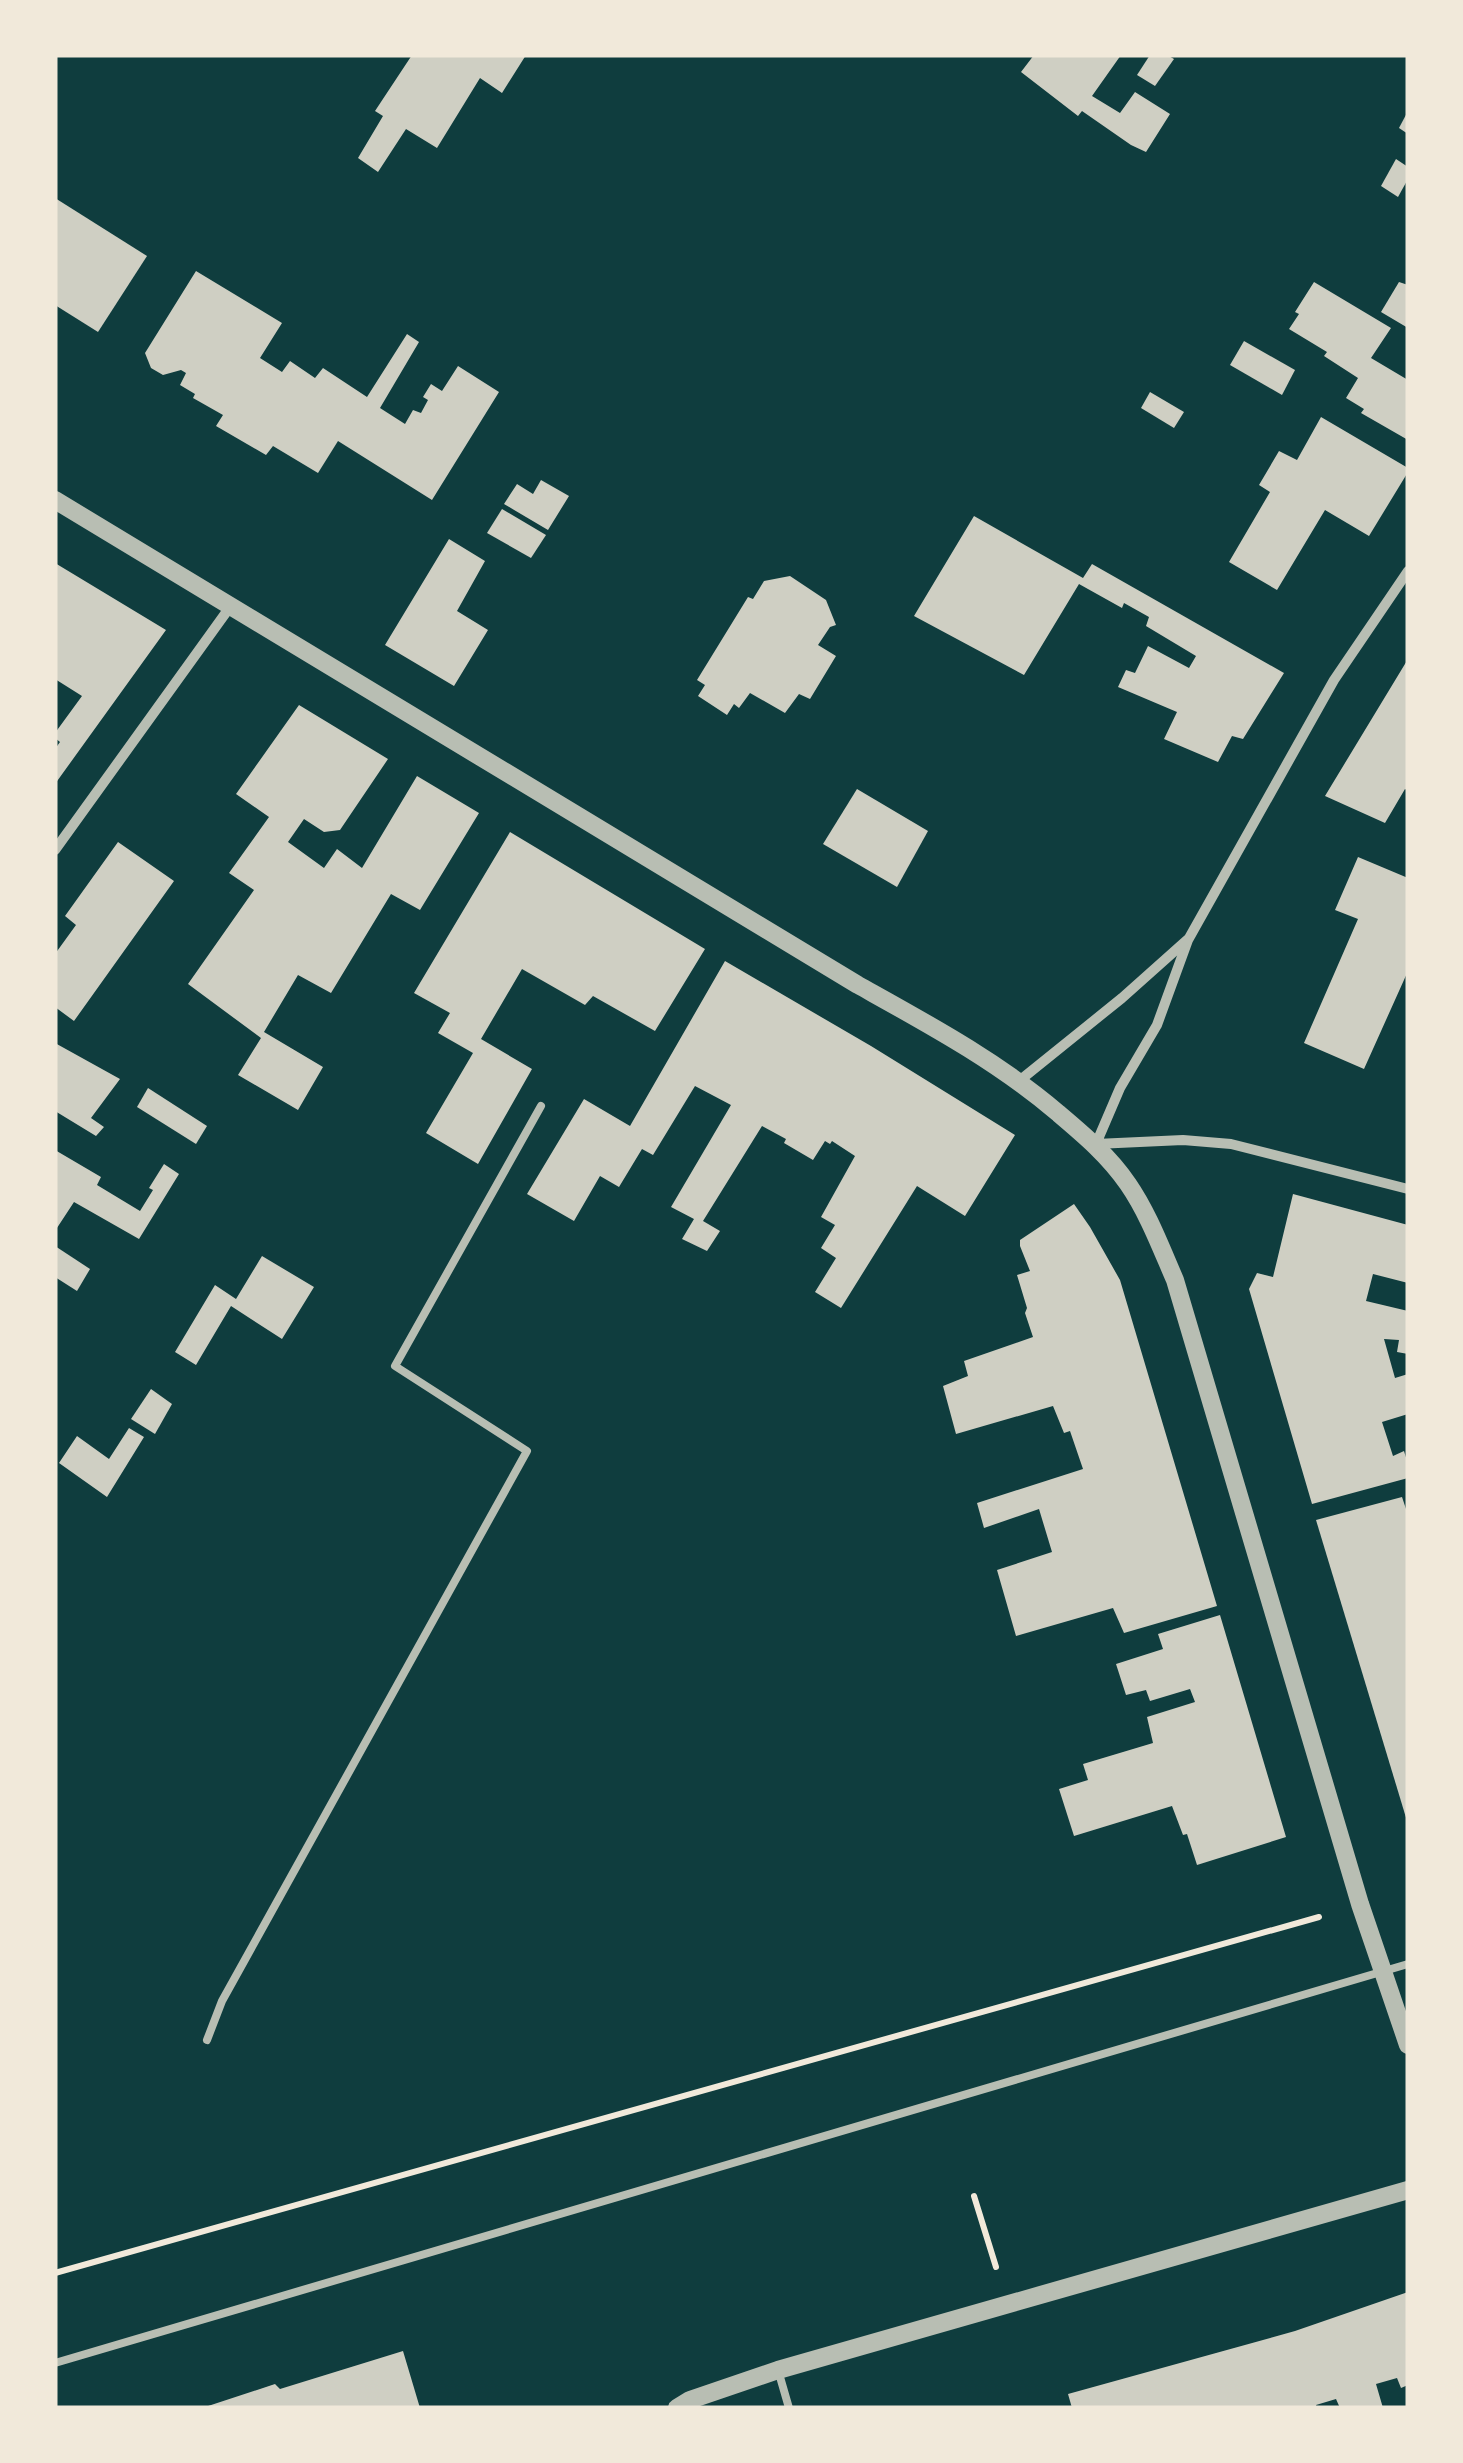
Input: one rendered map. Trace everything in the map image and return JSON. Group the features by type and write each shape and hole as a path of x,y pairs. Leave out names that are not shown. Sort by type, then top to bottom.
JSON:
{"street":[{"path":"55,500 1020,1080 1096,1144 1128,1185 1175,1280 1360,1904 1408,2045"},
{"path":"1096,1144 1120,1088 1157,1025 1188,940 1334,680 1408,571"},
{"path":"55,850 230,606"},
{"path":"1020,1080 1188,940"},
{"path":"1096,1144 1183,1140 1232,1144 1408,1189"},
{"path":"677,2408 778,2370 1408,2190"}],"lane":[{"path":"208,2040 222,2000 527,1451 395,1366 542,1106"},
{"path":"55,2364 1408,1964"},
{"path":"778,2370 789,2408"}],"path":[{"path":"55,2274 1360,1904"},
{"path":"974,2196 1006,2304"}],"building":[{"path":"412,55 526,55 502,93 480,78 437,148 406,129 378,172 358,158 383,116 375,111"},
{"path":"1034,55 1121,55 1092,96 1120,113 1135,92 1170,114 1146,152 1082,111 1078,116 1021,72"},
{"path":"1150,55 1174,59 1155,86 1137,75"},
{"path":"1408,111 1408,134 1399,128"},
{"path":"1396,159 1408,167 1408,179 1398,197 1381,186"},
{"path":"55,198 147,256 98,332 55,305"},
{"path":"196,271 282,323 260,358 282,372 290,361 315,378 323,368 367,397 407,334 419,342 380,408 405,424 413,410 421,413 428,400 423,397 431,384 442,391 458,366 499,392 432,500 338,441 318,473 273,446 266,455 216,426 223,415 193,398 195,394 180,385 186,373 181,370 163,375 151,368 145,353"},
{"path":"1314,282 1391,328 1371,358 1408,380 1408,440 1361,413 1364,409 1346,398 1358,378 1324,356 1327,352 1289,329"},
{"path":"1399,282 1408,285 1408,328 1381,312"},
{"path":"1244,341 1295,370 1282,395 1230,365"},
{"path":"1150,392 1184,412 1174,428 1141,408"},
{"path":"1321,417 1408,468 1408,472 1369,536 1325,510 1277,590 1229,562 1270,492 1259,485 1279,451 1297,460"},
{"path":"541,480 569,496 548,530 504,504 517,484 533,494"},
{"path":"502,509 546,535 531,558 487,533"},
{"path":"974,516 1083,578 1092,564 1284,673 1243,739 1232,736 1218,762 1164,739 1177,712 1118,687 1126,670 1135,673 1148,646 1189,668 1196,656 1146,626 1149,617 1124,603 1122,608 1079,584 1024,675 914,616"},
{"path":"449,539 485,561 457,611 488,630 454,686 385,645"},
{"path":"55,563 166,630 55,784 55,749 60,742 55,733 82,696 55,679"},
{"path":"790,576 826,600 836,625 830,627 818,645 836,656 810,699 799,694 785,713 750,693 739,708 734,704 727,715 698,696 705,685 697,680 748,597 753,599 764,581"},
{"path":"1408,659 1408,791 1405,789 1385,823 1325,796"},
{"path":"299,705 388,759 340,830 324,832 304,819 288,842 324,868 337,849 362,868 417,776 479,813 420,910 391,894 331,993 298,975 264,1032 323,1067 298,1110 238,1075 261,1038 188,984 254,890 229,873 269,817 236,794"},
{"path":"857,789 928,831 897,887 823,844"},
{"path":"510,832 705,949 655,1031 593,996 585,1005 522,969 481,1039 532,1069 478,1164 426,1133 473,1053 438,1033 450,1013 414,993"},
{"path":"118,842 174,881 74,1021 55,1007 55,954 76,925 65,916"},
{"path":"1358,857 1408,878 1408,971 1364,1069 1304,1043 1358,919 1335,910"},
{"path":"725,961 1015,1135 965,1216 917,1186 841,1308 815,1292 836,1258 821,1248 835,1225 821,1217 855,1156 832,1141 825,1141 813,1160 762,1126 703,1221 720,1231 707,1251 682,1239 694,1219 671,1207 731,1105 695,1086 653,1155 642,1149 619,1187 600,1176 574,1221 527,1194 584,1099 630,1126"},
{"path":"55,1043 120,1079 91,1118 104,1127 96,1136 55,1111"},
{"path":"148,1088 207,1126 196,1144 137,1107"},
{"path":"55,1150 101,1177 97,1185 140,1211 164,1164 179,1174 139,1239 74,1202 55,1231"},
{"path":"1293,1194 1408,1225 1408,1283 1373,1274 1366,1301 1408,1311 1408,1354 1397,1352 1399,1340 1384,1339 1395,1378 1408,1374 1408,1414 1382,1422 1393,1456 1404,1451 1408,1478 1312,1504 1249,1289 1257,1273 1273,1277"},
{"path":"1074,1204 1120,1280 1217,1606 1124,1633 1113,1608 1016,1636 997,1570 1052,1552 1039,1509 984,1528 977,1503 1083,1469 1070,1431 1064,1433 1053,1406 956,1434 943,1386 968,1376 964,1361 1033,1337 1017,1275 1030,1271 1020,1240"},
{"path":"55,1246 90,1269 77,1291 55,1277"},
{"path":"262,1256 314,1287 282,1339 231,1306 196,1365 175,1352 215,1285 236,1299"},
{"path":"151,1389 172,1404 155,1434 131,1419"},
{"path":"129,1428 144,1437 107,1497 59,1463 77,1436 109,1459"},
{"path":"1402,1497 1408,1515 1407,1821 1316,1520"},
{"path":"1220,1615 1286,1837 1197,1865 1172,1806 1074,1836 1059,1789 1088,1780 1083,1764 1153,1743 1147,1717 1195,1702 1190,1689 1150,1701 1146,1690 1126,1695 1116,1664 1163,1649 1158,1634"},
{"path":"1408,2292 1408,2385 1401,2388 1397,2378 1376,2384 1383,2408 1340,2408 1336,2399 1316,2405 1317,2408 1072,2408 1068,2394 1295,2331"},
{"path":"403,2351 420,2408 202,2408 275,2384 280,2389"}]}
